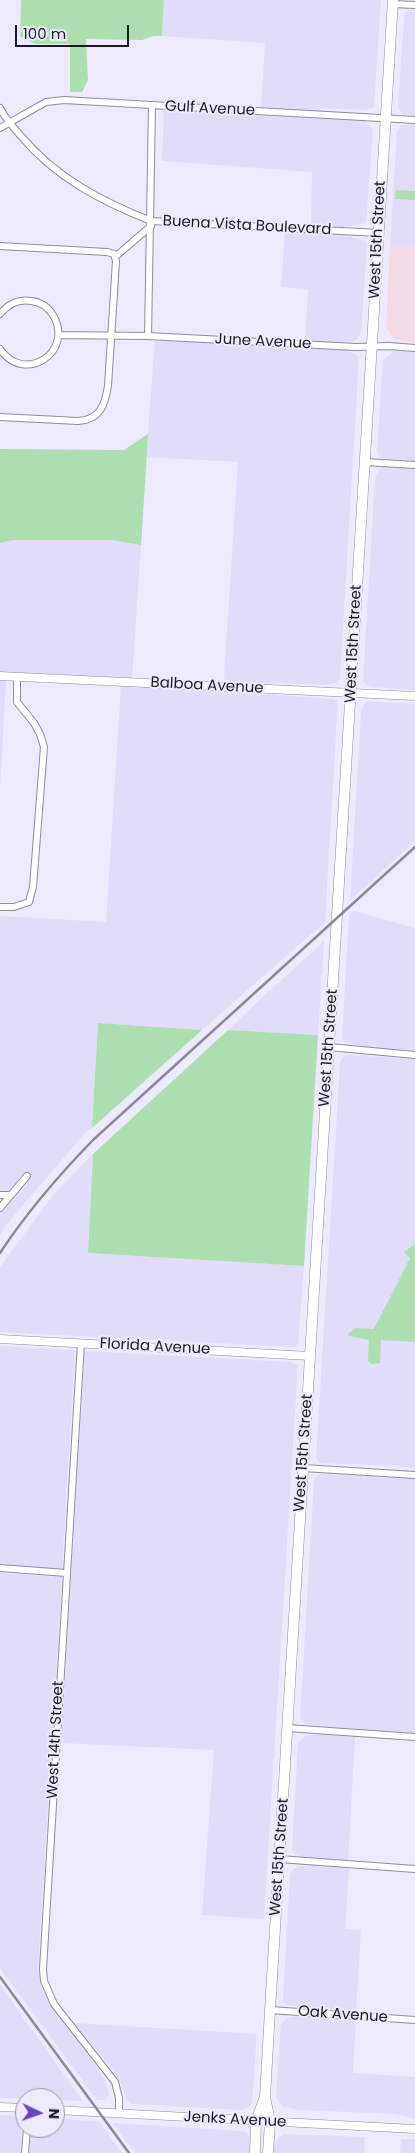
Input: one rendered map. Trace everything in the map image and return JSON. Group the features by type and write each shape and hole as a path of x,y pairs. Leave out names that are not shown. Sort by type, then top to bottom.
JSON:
{"highway":[{"name":"West 15th Street","path":"255,2153 256,2121 264,2097 270,2010 393,2"},
{"name":"West 15th Street","path":"264,2097 270,2122 268,2153"}],"street":[{"path":"393,2 415,5"},
{"name":"Gulf Avenue","path":"9,122 46,102 64,100 415,120"},
{"path":"148,336 152,106"},
{"name":"Buena Vista Boulevard","path":"0,108 9,122 33,150 60,174 80,188 151,224 379,233"},
{"path":"0,128 9,122"},
{"path":"0,417 78,422 86,421 98,415 104,407 107,394 115,257 151,224"},
{"path":"0,246 107,252 115,257"},
{"path":"0,314 4,308 18,302 28,300 42,304 53,314 59,335 56,345 50,354 42,361 32,364 16,363 5,356 0,349"},
{"name":"June Avenue","path":"59,335 148,336 415,348"},
{"path":"365,462 415,465"},
{"name":"Balboa Avenue","path":"0,676 415,696"},
{"path":"0,907 14,907 29,902 33,887 44,747 34,722 17,702 17,677"},
{"path":"329,1048 415,1055"},
{"path":"0,1208 27,1176"},
{"path":"0,1195 11,1195"},
{"name":"Florida Avenue","path":"0,1339 310,1356"},
{"name":"West 14th Street","path":"81,1343 43,1969 44,1981 54,2004 115,2082 120,2098 119,2114"},
{"path":"303,1468 415,1475"},
{"path":"0,1568 66,1573"},
{"path":"287,1728 415,1737"},
{"path":"279,1859 415,1869"},
{"name":"Oak Avenue","path":"270,2010 415,2020"},
{"path":"0,2107 15,2108"},
{"name":"Jenks Avenue","path":"65,2111 415,2129"},
{"path":"25,2153 26,2138"}],"shaded area":[{"path":"164,0 381,0 374,107 366,110 324,108 320,110 261,107 265,43 162,36"},
{"path":"415,10 415,116 403,114 398,106 404,18 405,13"},
{"path":"164,110 365,121 373,130 366,223 344,227 311,225 312,172 162,161"},
{"path":"415,124 415,247 390,246 397,131 402,125"},
{"path":"285,232 342,234 365,241 367,245 361,334 355,341 305,340 308,289 281,287"},
{"path":"390,246 415,247 415,343 394,339 386,327"},
{"path":"155,340 345,350 359,358 340,679 337,683 326,685 226,682 224,677 238,462 147,457 132,679 0,672 0,451 146,457"},
{"path":"394,351 415,352 415,462 387,460 380,457 377,452 383,360"},
{"path":"383,467 415,469 415,690 372,687 363,681 375,477"},
{"path":"0,680 6,681 0,789"},
{"path":"121,686 223,691 334,699 338,701 325,922 202,1030 98,1023 92,1128 85,1133 6,1225 0,1236 0,916 106,922"},
{"path":"369,701 415,704 415,841 350,901 361,712 363,705"},
{"path":"354,911 415,928 415,1050 368,1048 346,1042 342,1039 349,914"},
{"path":"324,941 318,1035 228,1030 251,1008"},
{"path":"347,1055 415,1059 415,1469 396,1466 320,1463 316,1458 340,1063 342,1058"},
{"path":"93,1154 88,1253 304,1266 298,1345 294,1347 0,1332 0,1267 53,1195"},
{"path":"0,1346 75,1350 62,1569 0,1566"},
{"path":"85,1351 292,1362 298,1365 264,1919 202,1915 214,1750 61,1743"},
{"path":"318,1475 415,1479 415,1734 318,1726 304,1723 300,1719 314,1480"},
{"path":"0,1573 62,1577 38,1969 40,1983 50,2006 90,2055 106,2083 109,2094 106,2100 97,2100 0,1968"},
{"path":"318,1734 355,1737 348,1862 304,1858 295,1854 292,1849 298,1742 305,1736"},
{"path":"301,1866 349,1868 345,1929 361,1930 356,2012 288,2005 283,2001 290,1874 294,1869"},
{"path":"0,1984 83,2101 65,2100 65,2088 15,2088 15,2098 0,2098"},
{"path":"299,2016 356,2019 353,2073 415,2077 415,2119 396,2114 298,2110 282,2106 276,2097 281,2023 288,2018"},
{"path":"74,2023 257,2034 252,2103 248,2108 240,2110 131,2104 127,2100 113,2070"},
{"path":"0,2115 15,2116 15,2138 21,2138 21,2153 0,2153"},
{"path":"65,2119 99,2122 122,2153 29,2153 31,2138 65,2138"},
{"path":"113,2123 242,2131 246,2132 250,2138 250,2153 135,2153"},
{"path":"284,2134 365,2137 364,2153 273,2153 275,2140"},
{"path":"401,2139 415,2139 415,2153 400,2153"}],"green space":[{"path":"21,0 164,0 162,36 154,36 142,40 86,39 88,80 82,92 70,92 70,44 35,44 20,36"},
{"path":"396,190 415,191 415,200 395,199"},
{"path":"148,434 141,545 111,540 13,540 0,543 0,449 124,450"},
{"path":"98,1023 202,1030 92,1128"},
{"path":"228,1030 318,1035 304,1266 88,1253 93,1154"},
{"path":"415,1244 415,1342 381,1340 380,1363 371,1364 368,1361 369,1340 349,1336 348,1334 356,1328 374,1329 410,1258 404,1252"}],"railway":[{"path":"0,1253 44,1194 93,1140 415,847"},
{"path":"0,1977 129,2153"}]}
